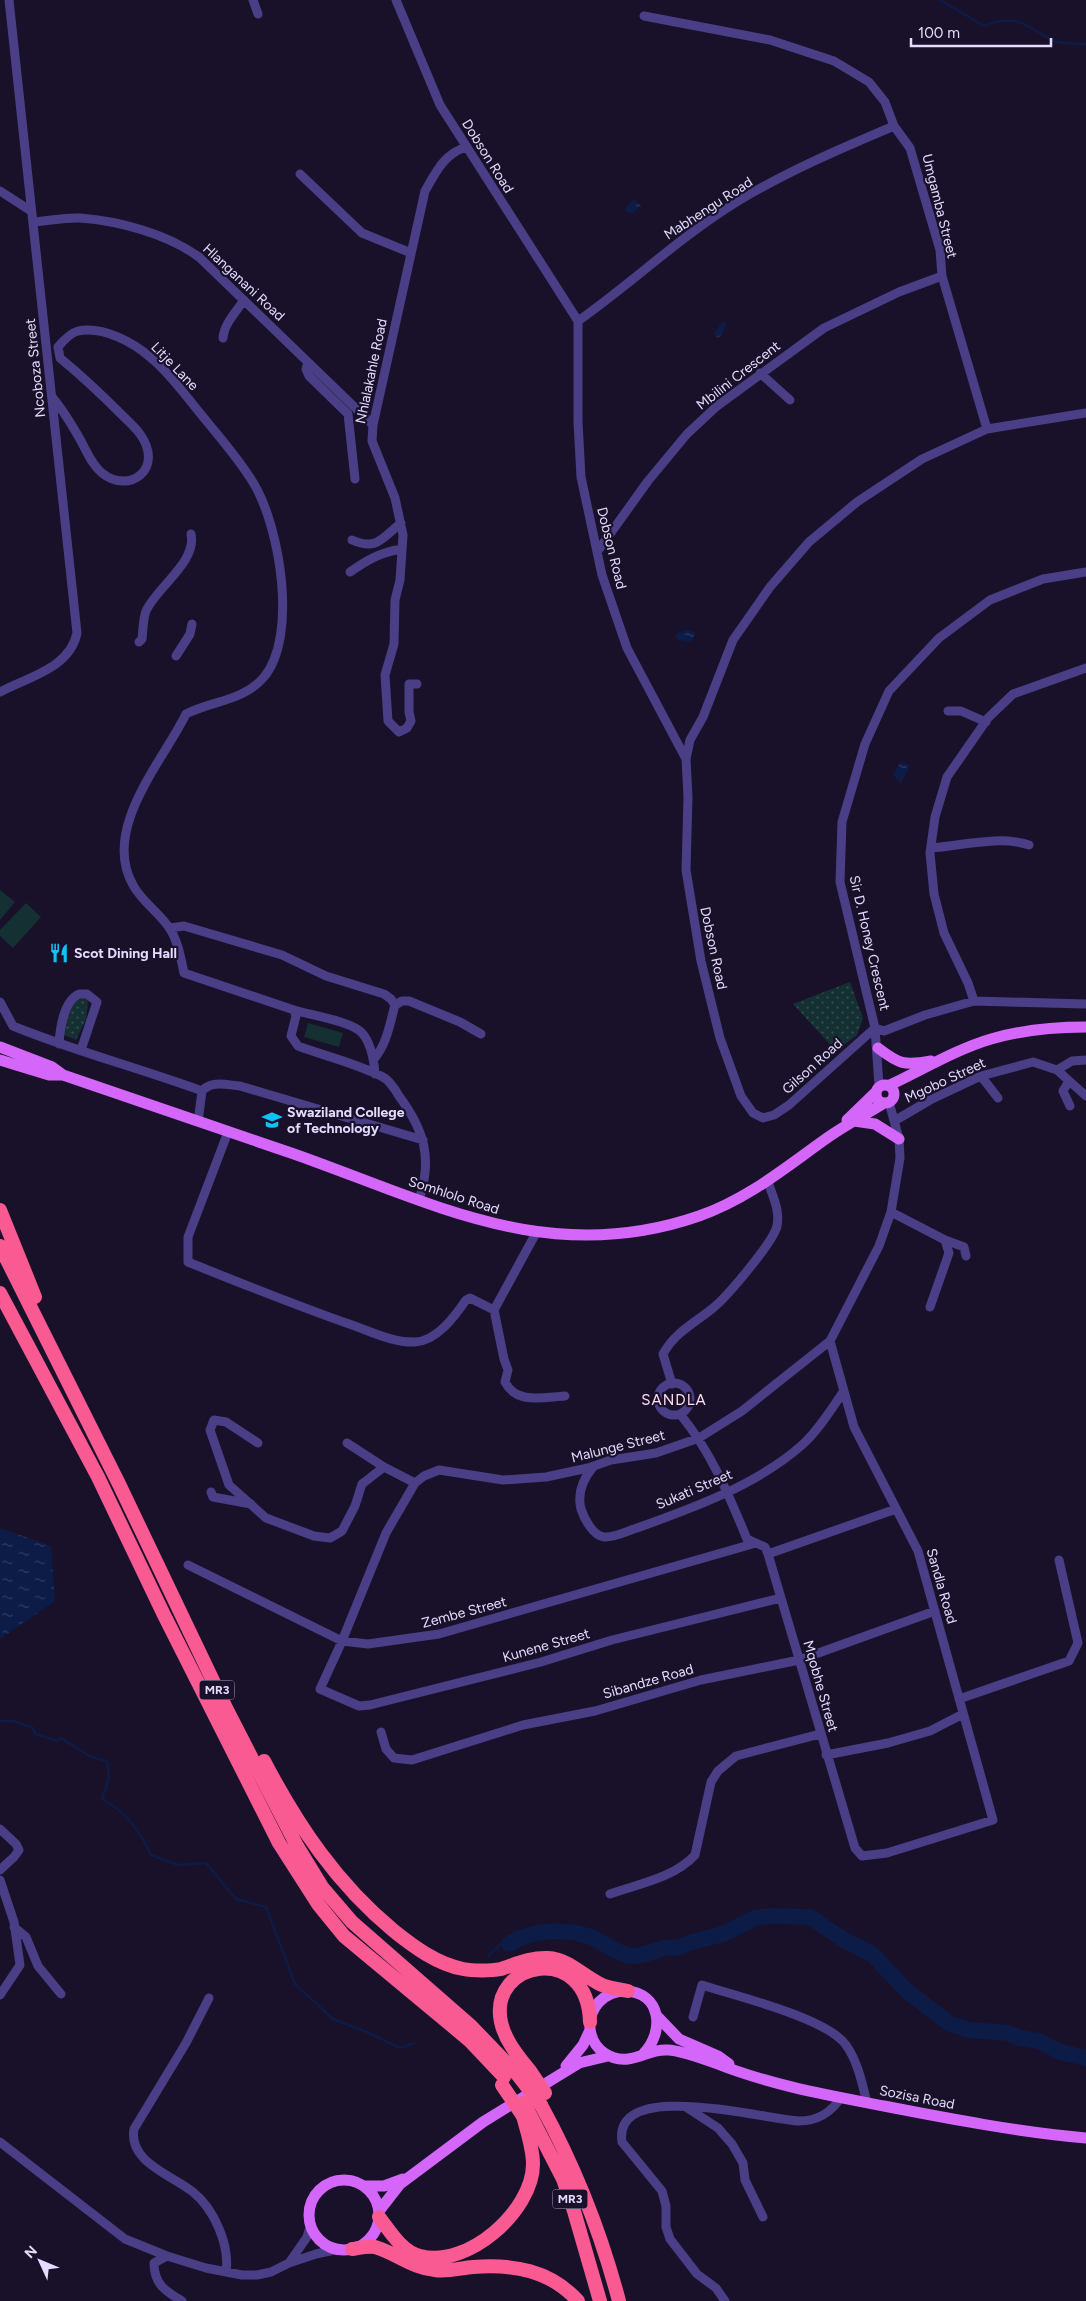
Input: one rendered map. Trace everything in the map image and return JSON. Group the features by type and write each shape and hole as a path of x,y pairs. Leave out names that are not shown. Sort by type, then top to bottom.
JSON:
{"highway":[{"path":"0,1210 71,1388"},
{"name":"MR3","path":"0,1246 227,1710 289,1832 322,1887 352,1922 470,2026 513,2077"},
{"name":"MR3","path":"0,1293 98,1478 168,1623 279,1843 318,1904 344,1936 389,1976 439,2013 513,2077 543,2099 585,2196 619,2301"},
{"path":"227,1710 253,1740 284,1798 329,1866 372,1913 409,1943 439,1961 464,1969 498,1969 526,1961 549,1958 565,1963 604,1986 628,1991"},
{"path":"379,2214 397,2241 419,2256 434,2258 453,2255 486,2239 514,2214 530,2181 533,2165 523,2110 513,2077 516,2053 501,2025 499,2012 502,1999 516,1978 528,1971 538,1968 559,1971 570,1976 581,1986 587,2000 590,2026"},
{"name":"MR3","path":"523,2110 563,2179 600,2301"},
{"path":"346,2249 374,2247 401,2260 436,2270 488,2266 524,2270 546,2276 559,2283 578,2301"}],"main road":[{"name":"Somhlolo Road","path":"0,1047 52,1067 63,1075 419,1200 506,1228 536,1233 585,1236 654,1229 702,1215 728,1204 768,1182 886,1093 935,1063 990,1039 1062,1027 1086,1027"},
{"path":"878,1052 902,1064 935,1063"},
{"name":"Somhlolo Road","path":"0,1060 49,1075 63,1075"},
{"name":"Somhlolo Road","path":"829,1137 854,1121 886,1093"},
{"path":"854,1121 870,1122 900,1139"},
{"path":"556,2076 574,2059 583,2045 590,2026 592,2013 602,1999 610,1994 628,1991 643,1996 657,2016 679,2039 718,2056 745,2075"},
{"path":"644,2052 656,2036 657,2016"},
{"path":"590,2026 596,2045 608,2056"},
{"path":"379,2214 374,2197 364,2186 356,2182 338,2181 322,2188 312,2202 310,2211 311,2224 317,2236 323,2242 346,2249 360,2246 372,2236 379,2214 400,2184 483,2122 579,2063 608,2056 627,2059 644,2052 669,2050 688,2054 745,2075"},
{"name":"Sozisa Road","path":"745,2075 841,2098 1029,2133 1086,2138"},
{"path":"364,2186 384,2186 399,2182 417,2171"}],"street":[{"name":"Ncoboza Street","path":"0,692 62,661 75,643 77,633 9,0"},
{"path":"253,0 258,14"},
{"name":"Dobson Road","path":"396,0 440,105 578,321 578,422 581,477 602,575 627,648 686,759 688,797 686,870 700,961 720,1038 741,1096 753,1113 763,1118"},
{"name":"Umgamba Street","path":"644,16 770,40 834,61 869,82 885,102 894,126 910,148 940,250 942,276 987,429"},
{"name":"Mabhengu Road","path":"578,321 684,238 740,200 837,150 894,126"},
{"name":"Nhlalakahle Road","path":"417,684 409,684 411,721 407,728 399,732 388,721 385,675 394,644 395,600 400,580 403,535 395,498 372,441 373,425 425,191 444,158 455,150 466,147"},
{"path":"300,174 362,233 411,253"},
{"path":"0,191 31,210"},
{"name":"Hlanganani Road","path":"34,222 79,218 128,226 182,245 199,257 373,425"},
{"name":"Mbilini Crescent","path":"597,552 648,482 687,434 717,406 824,328 900,292 942,276"},
{"path":"223,338 228,323 244,300"},
{"name":"Litje Lane","path":"52,397 65,412 89,457 101,473 116,480 131,479 148,468 150,459 141,435 96,389 60,358 58,347 65,338 78,331 99,331 135,346 152,358 234,454 255,485 272,531 282,572 282,621 277,653 264,677 242,695 186,714 135,801 128,823 125,848 127,867 132,885 170,928"},
{"path":"308,362 306,369 309,376 348,414 356,479"},
{"path":"760,373 790,400"},
{"path":"686,759 690,740 703,717 733,640 770,587 809,542 857,502 922,459 987,429 1086,413"},
{"path":"352,540 372,545 382,540 400,523"},
{"path":"139,642 142,639 146,612 185,560 192,542 191,534"},
{"path":"350,572 372,556 402,549"},
{"name":"Sir D. Honey Crescent","path":"886,1093 875,1028 840,882 842,822 865,744 888,691 939,638 990,600 1043,579 1086,572"},
{"path":"176,656 190,634 192,624"},
{"path":"974,1001 968,983 944,932 934,894 931,848 935,817 947,777 986,722 1013,694 1086,668"},
{"path":"948,711 961,712 986,722"},
{"path":"931,848 996,841 1029,845"},
{"path":"374,1059 381,1051 395,1004 392,999 384,994 326,976 282,955 184,926 170,928 179,950 184,973 294,1010 350,1025 362,1033 374,1059 375,1074"},
{"path":"59,1044 60,1030 71,1000 79,994 87,994 98,1002 81,1050"},
{"path":"395,1004 409,1000 460,1022 481,1034"},
{"path":"875,1028 884,1031 925,1015 974,1001 1086,1004"},
{"path":"0,1002 13,1026 59,1044 202,1091"},
{"path":"294,1010 296,1016 292,1036 298,1046 383,1076 415,1118 423,1140 426,1170 419,1200"},
{"name":"Gilson Road","path":"763,1118 774,1115 790,1105 875,1028"},
{"path":"1057,1070 1072,1061 1086,1060"},
{"name":"Mgobo Street","path":"896,1120 930,1100 981,1076 1033,1062 1057,1070 1086,1096"},
{"path":"981,1076 998,1098"},
{"path":"1069,1081 1063,1091 1070,1106"},
{"path":"198,1122 202,1091 209,1084 240,1086 423,1140"},
{"name":"Malunge Street","path":"415,1483 424,1476 439,1470 503,1480 546,1477 593,1467 611,1460 656,1453 700,1438 742,1411 830,1341 879,1246 891,1212 900,1158 900,1139 896,1120 886,1093"},
{"path":"228,1132 188,1237 188,1262 290,1304 395,1340 416,1342 431,1336 446,1326 466,1300 470,1298 494,1310"},
{"path":"672,1384 663,1354 671,1340 715,1306 740,1281 777,1228 778,1210 768,1182"},
{"path":"891,1212 944,1240 964,1247 966,1256"},
{"path":"536,1233 494,1310 508,1370 505,1382 509,1390 520,1397 565,1396"},
{"path":"930,1307 949,1253 944,1240"},
{"name":"Sandla Road","path":"830,1341 860,1441 918,1551 993,1820"},
{"path":"672,1384 683,1386 690,1395 688,1406 680,1414 669,1414 660,1406 659,1395 666,1386 672,1384"},
{"name":"Sukati Street","path":"593,1467 583,1482 580,1498 585,1518 594,1531 602,1537 619,1534 666,1518 727,1492 764,1472 804,1444 818,1428 844,1391"},
{"path":"680,1414 700,1438 727,1492 747,1539 765,1547 768,1554 896,1509"},
{"path":"258,1443 226,1422 214,1420 211,1424 210,1430 229,1485 266,1518 314,1536 330,1538 342,1531 355,1506 362,1484 384,1467"},
{"path":"342,1641 386,1533 415,1483 384,1467 347,1443"},
{"path":"211,1492 213,1497 251,1504"},
{"name":"Zembe Street","path":"188,1565 342,1641 376,1643 439,1634 756,1543"},
{"name":"Mqobhe Street","path":"768,1554 851,1840 862,1856 888,1854 993,1820"},
{"path":"960,1698 1069,1661 1078,1643 1059,1560"},
{"name":"Kunene Street","path":"342,1641 320,1688 359,1706 370,1705 541,1662 612,1640 781,1598"},
{"name":"Sibandze Road","path":"381,1732 386,1749 394,1758 412,1760 522,1725 596,1711 701,1680 799,1660 935,1611"},
{"path":"826,1755 888,1743 930,1731 963,1714"},
{"path":"610,1894 673,1872 695,1855 711,1782 718,1771 736,1756 820,1734"},
{"path":"0,1829 16,1844 18,1850 0,1870"},
{"path":"0,1880 14,1928 20,1965 0,1994"},
{"path":"14,1928 26,1937 38,1966 62,1994"},
{"path":"693,2017 702,1985 807,2019 832,2030 846,2044 854,2058 867,2103"},
{"path":"209,1998 181,2051 134,2129 132,2136 138,2153 146,2161 180,2182 201,2200 221,2236 226,2255 226,2272"},
{"path":"726,2301 716,2288 697,2274 670,2239 666,2227 666,2206 662,2191 622,2142 623,2125 630,2118 647,2109 664,2106 800,2121 826,2114 836,2106 841,2098"},
{"path":"685,2107 718,2128 732,2144 743,2163 745,2180 762,2217"},
{"path":"0,2142 124,2238 166,2256 226,2272 257,2275 272,2272 289,2263 346,2249"},
{"path":"289,2263 307,2237 311,2224"},
{"path":"166,2256 154,2263 154,2274 160,2287 182,2301"}],"green space":[{"path":"0,890 15,902 0,920"},
{"path":"26,903 41,917 13,948 0,936 0,930"},
{"path":"850,982 863,1018 857,1035 836,1051 793,1004"},
{"path":"85,998 88,1001 86,1019 76,1040 62,1034 73,1003 76,999"},
{"path":"308,1023 343,1033 339,1047 304,1037"}],"water":[{"path":"634,199 641,206 633,213 627,212 625,208"},
{"path":"722,322 727,323 721,336 717,338 714,334"},
{"path":"686,630 695,632 690,642 678,640 675,637 678,633"},
{"path":"901,761 910,766 901,783 893,775"},
{"path":"0,1528 51,1546 55,1601 0,1639"}],"waterway":[{"path":"940,0 984,26 1006,20 1014,21 1029,26 1054,41 1086,44"},
{"path":"0,1721 13,1721 33,1728 35,1734 58,1741 61,1738 91,1757 107,1761 109,1778 102,1799 125,1815 142,1838 151,1855 178,1865 206,1863 236,1899 266,1907 295,1984 333,2019 400,2048 414,2043"},
{"path":"509,1944 528,1935 560,1931 591,1937 617,1951 633,1956 672,1947 678,1948 692,1942 723,1934 755,1918 769,1916 810,1917 844,1940 872,1954 907,1991 950,2024 970,2030 1008,2033 1020,2038 1039,2041 1060,2052 1086,2058"},
{"path":"488,1956 501,1944 509,1944"}],"place":[{"name":"Scot Dining Hall","path":"59,953"},
{"name":"Swaziland College of Technology","path":"272,1120"}],"district":[{"name":"SANDLA","path":"674,1400"}]}
